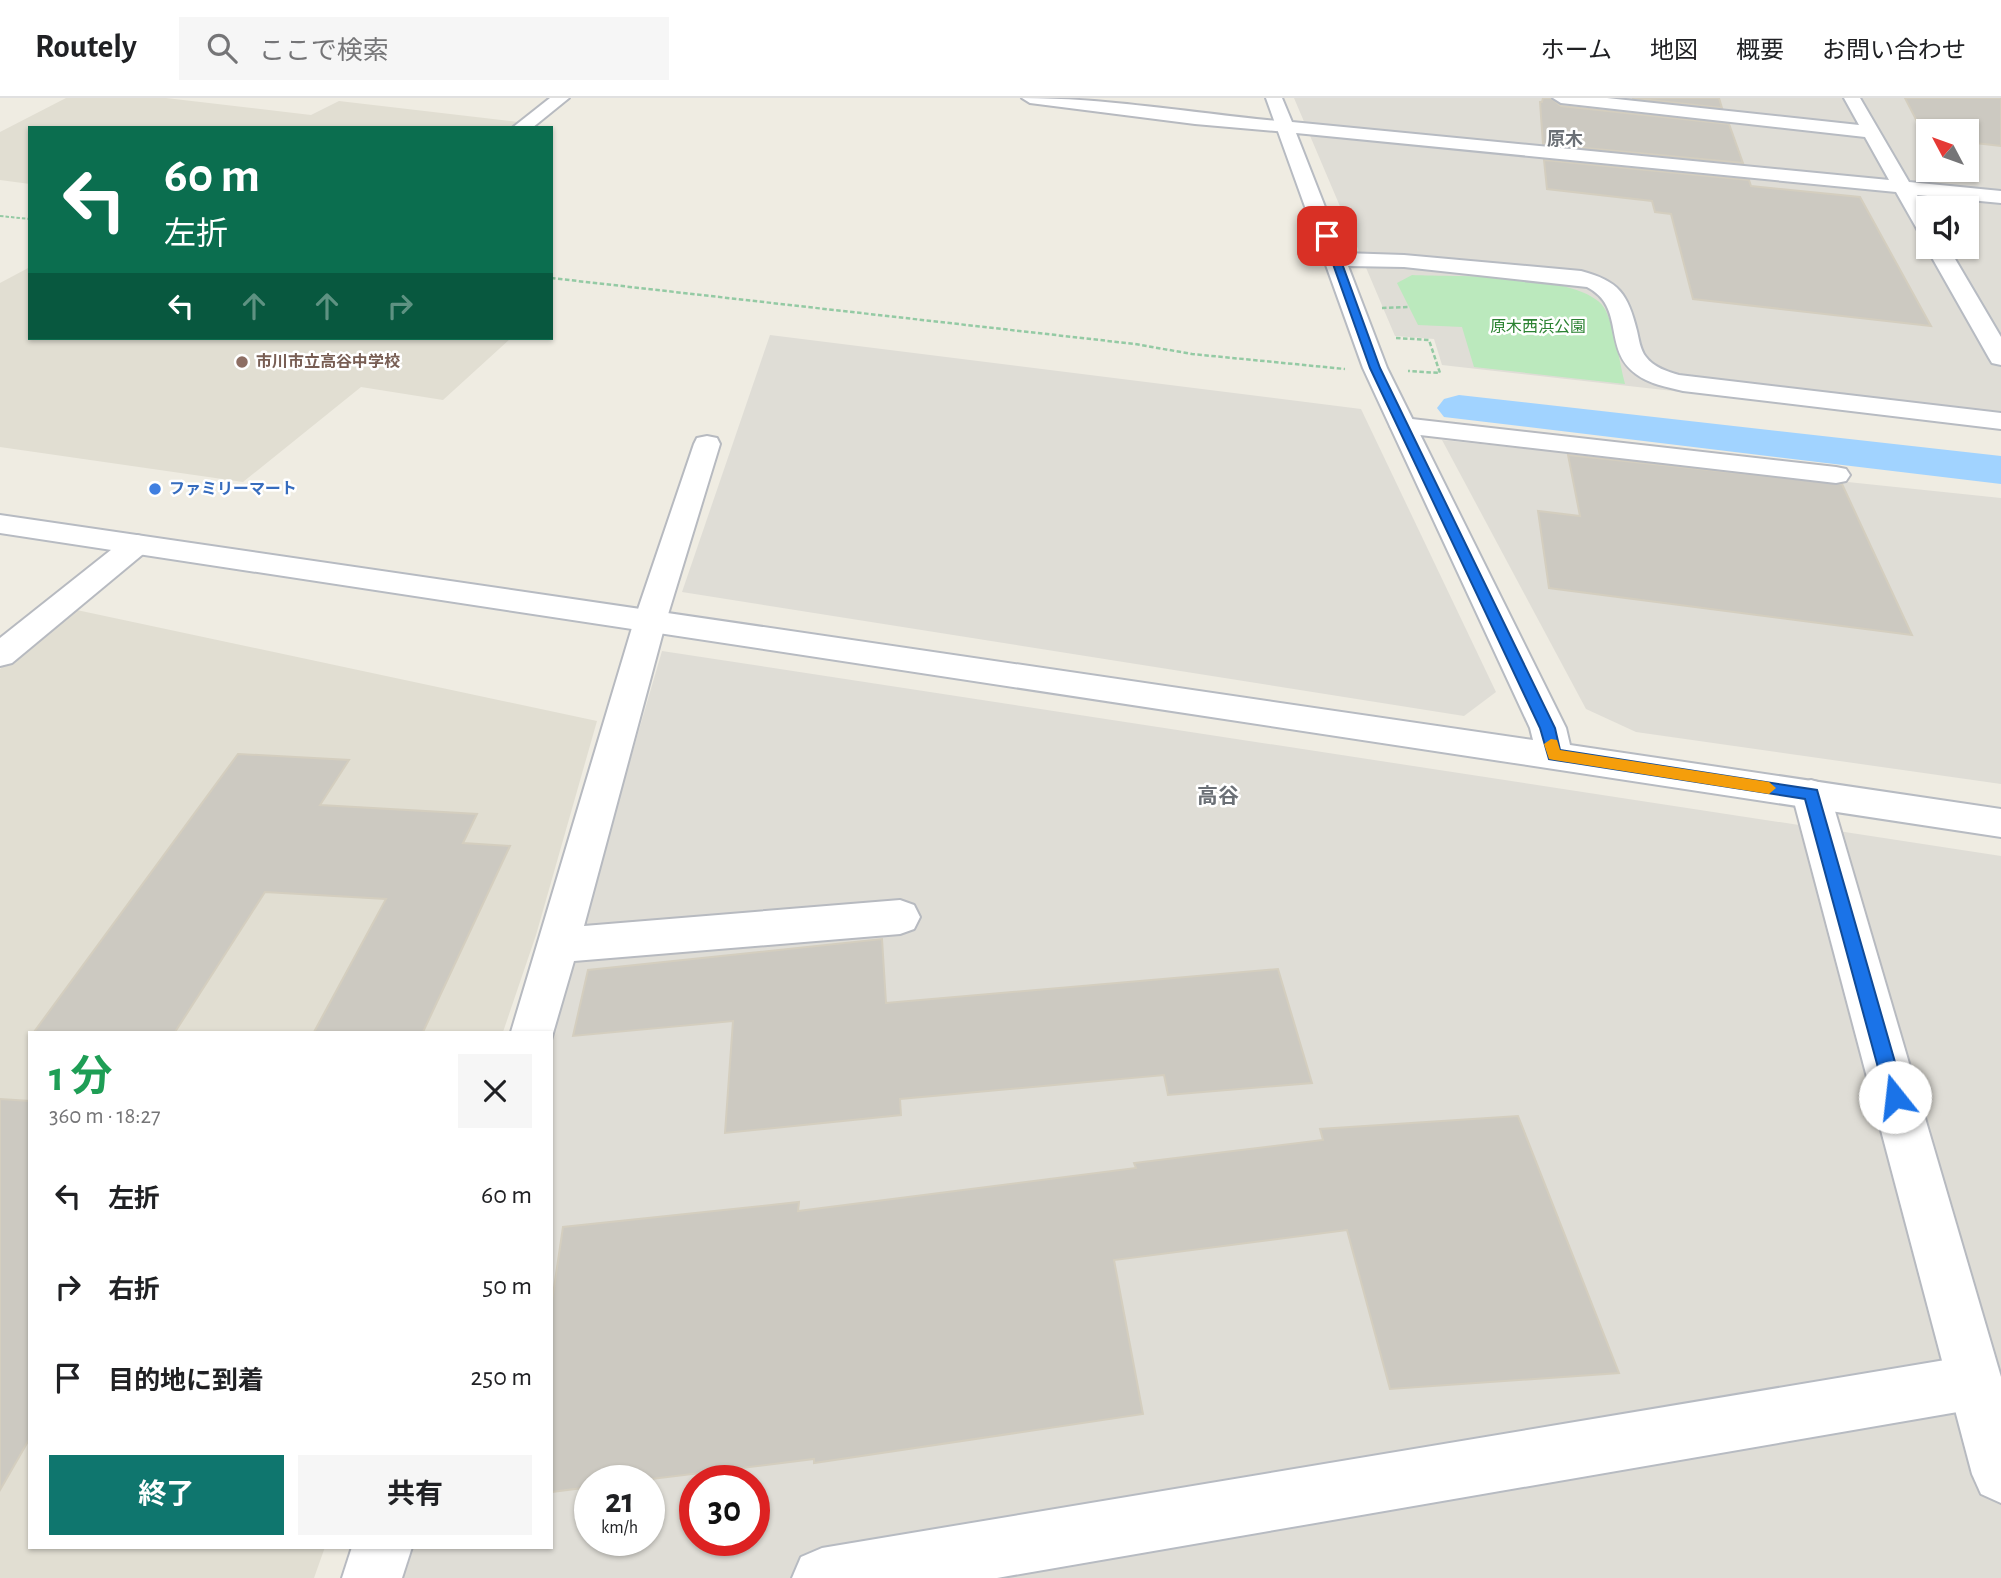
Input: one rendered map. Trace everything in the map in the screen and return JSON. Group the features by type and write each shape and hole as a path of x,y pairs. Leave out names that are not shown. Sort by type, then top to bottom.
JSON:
{"street":[{"path":"524,126 561,98"},
{"path":"1030,98 1195,119 2001,197"},
{"path":"1274,98 1376,370 1548,728 1554,755"},
{"path":"1561,98 1871,132"},
{"path":"1852,98 1916,211"},
{"path":"1944,259 2001,358"},
{"path":"1336,260 1404,261 1581,278 1598,283 1615,295 1631,354 1648,371 1663,378 1699,386 2001,421"},
{"path":"1403,426 1836,475"},
{"path":"533,1031 650,621 708,444"},
{"path":"0,524 2001,823"},
{"path":"0,655 137,544"},
{"path":"1811,794 2001,1474"},
{"path":"559,945 900,917"},
{"path":"822,1578 1975,1382"},
{"path":"372,1578 381,1549"}],"path":[{"path":"0,216 28,219"},
{"path":"553,278 1135,344 1192,354 1440,373 1429,340 1392,338"},
{"path":"1378,308 1409,307"}],"shaded area":[{"path":"66,98 166,98 311,115 339,101 519,122 514,126 28,126 28,184 0,180 0,132"},
{"path":"1294,98 2001,98 2001,428 1442,365 1434,339 1395,336"},
{"name":"市川市立高谷中学校","path":"28,268 28,340 509,340 443,400 361,387 243,482 0,447 0,283"},
{"path":"770,335 1361,409 1496,692 1464,716 682,592"},
{"path":"1442,440 2001,498 2001,784 1636,732 1586,709"},
{"path":"72,609 597,721 536,935 503,1031 28,1031 28,1549 324,1549 314,1578 0,1578 0,669"},
{"path":"662,651 2001,856 2001,1578 391,1578 399,1549 553,1549 551,1031"}],"green space":[{"name":"原木西浜公園","path":"1412,275 1518,279 1574,289 1594,298 1606,311 1625,384 1474,367 1462,327 1418,325 1397,283"}],"building":[{"path":"1543,98 1551,98 1561,106 1729,124 1743,163 1543,144 1540,102"},
{"path":"1632,98 1719,98 1722,108"},
{"path":"1905,98 2001,98 2001,146 1979,143 1979,119 1916,119"},
{"path":"1544,160 1749,180 1751,186 1860,197 1931,326 1693,299 1671,214 1655,212 1652,201 1547,189"},
{"path":"1568,455 1842,484 1912,635 1549,588 1538,511 1580,516"},
{"path":"238,754 349,760 320,805 477,814 463,843 510,846 423,1031 315,1031 386,899 265,892 176,1031 35,1031"},
{"path":"882,939 886,1003 1278,969 1312,1083 1168,1095 1164,1075 900,1099 901,1115 725,1133 733,1021 573,1036 588,970"},
{"path":"0,1099 28,1101 28,1441 0,1490"},
{"path":"1518,1116 1619,1373 1390,1389 1347,1230 1114,1260 1143,1414 814,1463 814,1459 765,1465 679,1465 679,1476 665,1477 665,1465 574,1465 574,1489 553,1492 553,1294 563,1227 799,1202 798,1211 1136,1168 1134,1163 1323,1140 1320,1129"}],"waterway":[{"path":"1459,408 2001,470"}],"slow traffic":[{"path":"1551,744 1554,755 1769,788"}],"place":[{"name":"市川市立高谷中学校","path":"242,362"},
{"name":"ファミリーマート","path":"155,489"}],"district":[{"name":"原木","path":"1565,140"},
{"name":"高谷","path":"1218,796"}],"route":[{"path":"1327,236 1375,368 1548,728 1554,755 1811,794 1895,1097"}]}
